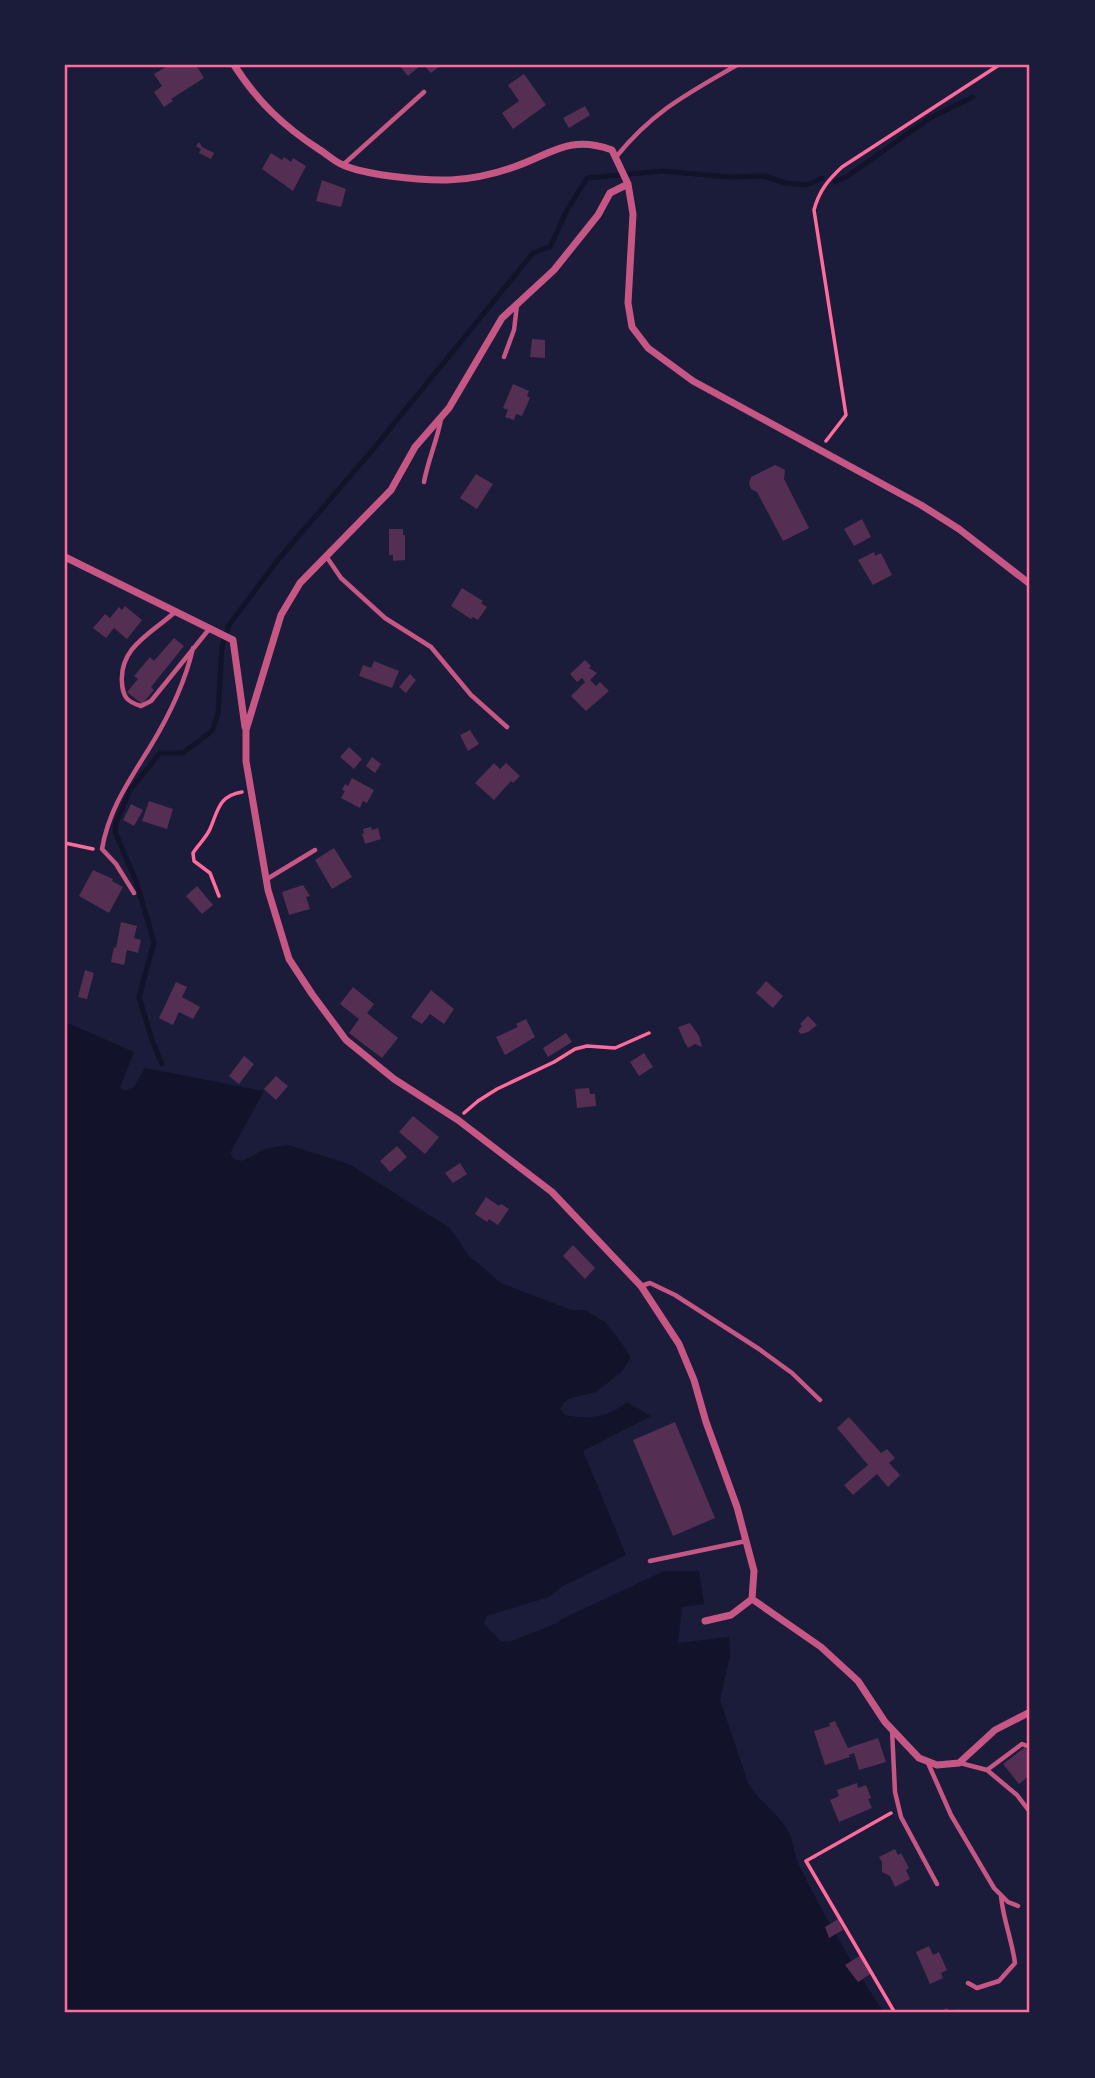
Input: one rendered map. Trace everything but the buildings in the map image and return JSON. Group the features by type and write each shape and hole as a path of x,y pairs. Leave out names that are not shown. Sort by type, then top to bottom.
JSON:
{"street":[{"path":"234,65 251,91 277,119 343,165 376,174 455,181 474,179 513,168 547,152 580,143 612,150 628,184 633,214 628,303 632,327 648,348 693,381 894,489 950,523 1030,584"},
{"path":"246,730 281,615 300,583 391,490 415,447 441,418 474,369 502,317 554,270 598,215 610,193 628,184"},
{"path":"65,557 233,640 246,730 246,761 266,879 289,959 346,1040 394,1079 458,1119 552,1192 641,1286 679,1344 737,1507 754,1570 752,1599 731,1615 705,1621"},
{"path":"752,1599 821,1647 858,1681 892,1730 919,1758 928,1762 937,1765 959,1763 995,1730 1030,1711"}],"lane":[{"path":"616,157 634,135 664,108 737,65"},
{"path":"343,165 424,92"},
{"path":"505,357 514,330 517,304"},
{"path":"424,482 441,418"},
{"path":"326,555 341,578 385,618 431,647 471,695 507,727"},
{"path":"176,611 145,635 122,664 123,695 129,702 141,706 151,701 210,628"},
{"path":"134,893 121,871 102,849 113,808 174,704 187,673 193,648"},
{"path":"266,879 315,850"},
{"path":"641,1286 650,1283 675,1294 778,1362 820,1400"},
{"path":"650,1561 746,1541"},
{"path":"892,1730 895,1792 901,1817 937,1884"},
{"path":"987,1770 1022,1744 1030,1747"},
{"path":"928,1762 951,1815 994,1888 1017,1906"},
{"path":"959,1763 987,1770 1017,1795 1030,1812"},
{"path":"968,1983 977,1987 999,1981 1014,1963 1011,1938 1002,1915 1001,1895"}],"path":[{"path":"818,449 846,415 814,210 818,195 842,167 999,65"},
{"path":"219,896 210,873 194,861 193,853 210,829 217,807 237,793 251,791"},
{"path":"65,844 102,849"},
{"path":"458,1119 487,1095 548,1066 575,1049 587,1046 615,1048 649,1033"},
{"path":"895,2013 806,1861 899,1808"}],"shaded area":[{"path":"65,1022 134,1052 120,1087 124,1091 134,1087 145,1068 264,1091 230,1153 234,1159 242,1161 265,1149 288,1145 349,1164 451,1229 468,1255 501,1283 571,1310 585,1310 605,1322 630,1356 629,1361 621,1372 596,1392 571,1398 564,1402 560,1409 565,1415 590,1417 613,1411 627,1402 651,1416 583,1451 626,1555 561,1587 549,1597 486,1616 484,1624 501,1641 509,1642 555,1624 664,1571 699,1571 704,1604 682,1607 678,1643 729,1637 730,1656 720,1700 748,1783 785,1826 798,1863 818,1902 884,2013 65,2013"}],"waterway":[{"path":"835,182 848,176 930,118 973,97"},
{"path":"162,1064 139,997 154,942 136,881 115,832 116,823 130,790 160,753 183,753 212,731 218,714 222,646 229,625 277,561 375,447 533,253 550,247 567,210 587,178 663,171 729,177 764,176 786,183 807,185 822,178"}]}
